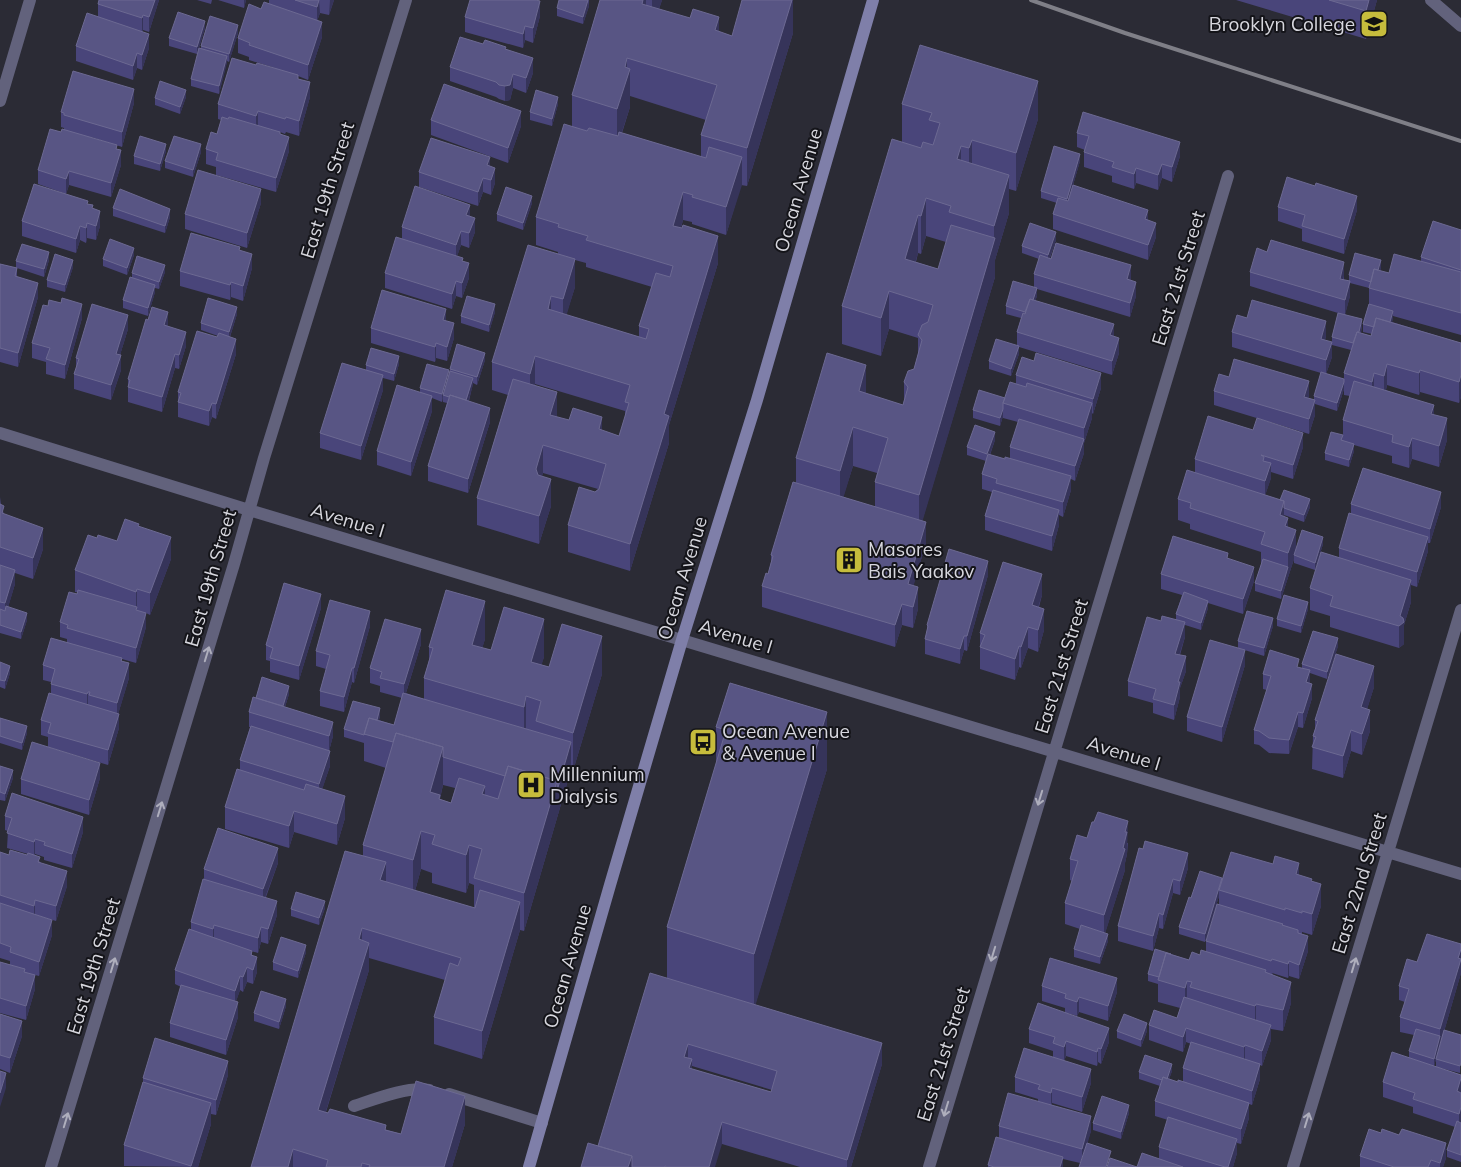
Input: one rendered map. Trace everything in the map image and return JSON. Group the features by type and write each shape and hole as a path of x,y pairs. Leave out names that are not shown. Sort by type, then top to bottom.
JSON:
{"main road":[{"name":"Ocean Avenue","path":"529,1167 682,640 757,400 873,0"}],"street":[{"path":"0,101 30,0"},
{"name":"East 19th Street","path":"51,1167 249,510 406,0"},
{"path":"1431,0 1461,26"},
{"name":"East 21st Street","path":"928,1167 1228,176"},
{"name":"Avenue I","path":"0,433 249,510 1461,874"},
{"name":"East 22nd Street","path":"1293,1167 1461,610"},
{"path":"354,1106 384,1096 424,1089 444,1093 542,1123"}],"building":[{"path":"99,0 155,0 149,17 143,15 142,18 98,4"},
{"path":"295,0 319,0 317,7"},
{"path":"470,0 540,1 533,28 525,26 523,34 465,17"},
{"path":"559,0 588,0 583,17 557,8"},
{"path":"600,0 643,0 642,4 690,18 693,9 719,17 715,30 732,36 742,0 792,0 747,148 701,135 717,85 627,58 625,67 630,69 617,109 572,95"},
{"path":"1329,0 1369,0 1366,11"},
{"path":"264,2 322,22 308,65 249,45 250,43 238,38 249,4 261,9"},
{"path":"178,12 205,21 197,47 169,38"},
{"path":"87,13 149,34 142,55 137,53 133,66 76,46"},
{"path":"210,16 238,25 229,54 201,46"},
{"path":"460,37 483,44 485,40 533,58 526,78 513,74 510,85 505,86 450,67"},
{"path":"920,45 1038,81 1016,153 972,140 969,148 961,146 957,159 1009,175 994,226 949,212 951,206 926,198 921,216 918,215 905,259 938,269 951,225 995,238 919,495 875,482 888,438 853,427 840,471 796,458 827,353 866,365 859,391 903,405 908,387 904,382 908,371 914,369 922,340 918,335 922,325 928,322 933,305 889,291 881,318 842,306 892,139 921,148 923,142 933,145 940,123 929,120 932,113 902,104"},
{"path":"199,48 227,56 219,86 191,79"},
{"path":"232,58 298,75 298,79 310,82 299,121 258,111 256,116 218,104"},
{"path":"73,71 134,89 122,132 64,115 61,112"},
{"path":"160,81 186,90 180,107 155,98"},
{"path":"444,84 521,111 508,148 431,120"},
{"path":"536,90 558,97 552,119 530,112"},
{"path":"1083,112 1180,142 1172,167 1162,164 1158,175 1136,168 1134,174 1112,167 1114,162 1084,152 1089,136 1077,133"},
{"path":"222,117 228,119 229,117 280,132 280,134 289,137 276,178 216,160 218,153 206,149 211,132 217,134"},
{"path":"564,124 587,131 589,128 618,136 619,132 706,158 709,147 742,157 726,207 692,197 693,195 683,192 673,226 682,228 683,225 718,236 664,414 669,416 630,544 568,525 579,487 595,492 599,489 606,464 543,445 536,469 538,475 551,479 539,516 477,498 513,379 557,392 550,415 569,420 573,408 602,417 599,429 619,436 629,403 625,402 630,385 535,356 530,374 492,362 528,245 575,259 563,299 551,296 548,309 646,339 649,329 639,326 656,273 670,277 673,266 586,240 588,236 558,227 559,224 536,217"},
{"path":"50,129 61,132 62,129 117,145 116,149 121,150 111,183 69,171 66,179 38,170"},
{"path":"140,136 166,144 160,164 134,156"},
{"path":"174,136 201,144 193,170 165,161"},
{"path":"431,138 490,157 487,165 495,168 491,180 483,178 478,192 419,172"},
{"path":"1054,146 1080,154 1067,199 1041,191"},
{"path":"198,170 261,189 247,233 185,214"},
{"path":"1287,177 1315,186 1316,183 1357,196 1344,239 1302,226 1305,215 1278,207"},
{"path":"34,184 88,201 87,204 93,205 92,208 100,211 96,226 87,223 86,228 80,226 76,239 22,221"},
{"path":"1073,185 1148,210 1145,219 1156,223 1148,245 1053,214 1058,198 1068,201"},
{"path":"415,186 470,205 466,215 475,218 469,233 461,231 456,245 402,227"},
{"path":"506,187 532,196 523,223 497,214"},
{"path":"120,189 170,209 165,226 113,208"},
{"path":"1433,221 1461,230 1461,270 1421,257"},
{"path":"1030,223 1056,232 1048,255 1022,246"},
{"path":"191,233 240,247 239,250 252,254 243,286 231,282 230,285 180,271"},
{"path":"396,237 463,258 462,261 469,263 462,283 456,281 452,294 385,273"},
{"path":"110,239 134,248 127,268 103,259"},
{"path":"1271,240 1344,262 1340,279 1350,281 1345,300 1250,272 1257,248 1267,252"},
{"path":"1056,243 1131,265 1127,279 1136,282 1130,303 1034,274 1040,255 1051,259"},
{"path":"22,244 49,252 44,269 16,261"},
{"path":"1355,253 1381,260 1378,270 1374,269 1371,282 1349,275"},
{"path":"55,254 73,260 65,285 47,280"},
{"path":"1394,254 1461,272 1461,313 1369,288 1374,269 1389,273"},
{"path":"137,256 165,265 159,282 132,273"},
{"path":"0,264 17,268 15,276 38,283 18,353 0,348"},
{"path":"130,277 155,285 148,308 123,300"},
{"path":"1013,281 1037,288 1033,300 1030,299 1025,312 1006,306"},
{"path":"382,290 446,309 443,320 454,323 447,347 436,343 435,347 371,328"},
{"path":"467,296 495,304 489,325 461,316"},
{"path":"62,298 82,304 65,365 46,359 50,348 32,343 43,305 48,306 49,300 61,303"},
{"path":"208,298 237,307 229,332 201,323"},
{"path":"1030,299 1114,324 1110,335 1119,338 1112,361 1017,332"},
{"path":"1252,300 1326,321 1321,339 1332,342 1326,360 1232,332 1237,315 1247,318"},
{"path":"92,304 128,315 116,354 121,355 111,385 74,374 79,359 76,358"},
{"path":"1369,304 1393,311 1390,322 1376,318 1374,327 1363,324"},
{"path":"152,307 168,312 164,325 186,332 179,355 175,354 162,397 128,387 130,380 128,379 146,319 148,320"},
{"path":"1338,313 1362,319 1359,332 1357,332 1353,343 1332,337"},
{"path":"1376,318 1461,343 1461,375 1459,382 1420,370 1419,373 1387,364 1384,376 1374,373 1372,382 1344,373 1357,332 1371,336"},
{"path":"197,331 217,337 219,333 236,339 216,404 212,403 209,411 178,402 181,393 178,392"},
{"path":"996,339 1019,346 1011,369 989,361"},
{"path":"457,344 485,353 477,377 450,369"},
{"path":"371,348 399,356 394,374 366,365"},
{"path":"1036,353 1101,373 1093,399 1016,375 1022,357 1034,361"},
{"path":"1234,359 1309,381 1304,397 1315,400 1309,419 1214,391 1219,374 1229,377"},
{"path":"342,363 383,375 361,446 320,433"},
{"path":"427,364 449,370 442,394 420,388"},
{"path":"450,371 473,378 466,400 443,395"},
{"path":"1321,372 1344,379 1337,403 1314,396"},
{"path":"1354,381 1434,405 1431,414 1447,418 1439,446 1412,438 1409,447 1392,442 1393,435 1343,420"},
{"path":"1010,382 1026,387 1027,383 1092,403 1084,428 1003,403"},
{"path":"397,385 432,396 411,462 377,451"},
{"path":"979,390 1005,398 1000,418 973,410"},
{"path":"450,395 490,408 468,479 428,466"},
{"path":"1208,416 1253,430 1257,418 1303,433 1293,465 1261,455 1264,457 1263,461 1271,463 1265,481 1195,459"},
{"path":"1019,419 1084,439 1075,466 1010,447"},
{"path":"975,425 995,432 987,454 967,447"},
{"path":"1331,432 1343,435 1341,440 1354,444 1349,460 1325,453"},
{"path":"988,454 1071,476 1063,502 996,483 997,479 982,474"},
{"path":"1363,468 1441,492 1430,529 1351,504"},
{"path":"1187,470 1284,501 1280,515 1288,518 1285,526 1296,530 1288,553 1261,544 1265,532 1190,508 1191,503 1178,499"},
{"name":"Masores Bais Yaakov","path":"793,482 926,522 908,584 918,587 913,607 902,604 895,625 762,586 766,573 768,574 773,556 771,555"},
{"path":"993,490 1059,510 1052,536 985,516"},
{"path":"1284,490 1310,499 1304,515 1284,508 1284,501 1280,500"},
{"path":"0,504 4,506 2,513 43,528 33,558 0,547"},
{"path":"1349,513 1428,537 1417,572 1339,548"},
{"path":"125,519 139,524 138,526 171,537 150,593 137,589 136,592 75,570 88,535 97,538 98,535 117,541"},
{"path":"1302,530 1323,537 1315,563 1294,555"},
{"path":"1173,536 1228,553 1227,558 1254,567 1243,599 1161,574"},
{"path":"949,549 988,561 967,636 964,636 960,649 925,639 927,625"},
{"path":"1321,552 1411,580 1400,616 1404,622 1399,626 1330,606 1333,596 1310,588"},
{"path":"1263,559 1288,567 1281,591 1255,583"},
{"path":"1003,562 1042,574 1032,605 1044,609 1038,630 1028,627 1015,659 980,647 985,635 980,633"},
{"path":"0,565 15,570 5,603 0,602"},
{"path":"284,583 321,594 299,666 270,658 273,648 266,645"},
{"path":"78,590 137,607 136,610 146,613 136,648 67,628 68,625 60,622 69,592 77,594"},
{"path":"446,590 485,601 472,645 491,650 504,607 544,619 531,662 549,667 562,624 602,636 573,733 536,721 541,701 526,696 524,707 424,678 433,648 429,647"},
{"path":"1184,592 1208,601 1201,623 1176,614"},
{"path":"1284,595 1308,602 1301,626 1277,619"},
{"path":"330,600 370,611 344,697 320,691 330,655 316,651"},
{"path":"6,606 27,613 21,632 0,625 0,609 5,611"},
{"path":"1247,611 1273,618 1264,648 1238,641"},
{"path":"1162,616 1185,622 1175,654 1186,656 1178,682 1180,682 1174,705 1153,699 1156,689 1128,681 1147,617 1161,621"},
{"path":"385,619 421,629 404,684 380,678 382,672 370,668"},
{"path":"1313,631 1338,638 1327,672 1302,664"},
{"path":"51,638 122,658 121,661 129,663 117,703 89,695 90,692 87,694 51,684 55,669 43,665"},
{"path":"1210,640 1245,650 1222,727 1187,717"},
{"path":"1270,650 1299,659 1297,667 1310,670 1306,682 1312,684 1303,713 1298,712 1289,740 1269,738 1254,730 1271,676 1263,674"},
{"path":"1336,654 1374,666 1361,707 1370,710 1362,734 1351,730 1343,756 1312,747 1316,737 1313,736 1318,721 1315,720"},
{"path":"0,662 10,666 5,681 0,680"},
{"path":"262,677 289,686 283,706 256,698"},
{"path":"730,683 827,712 754,954 667,927 726,730 716,727"},
{"path":"49,693 119,714 108,750 48,733 51,723 41,720"},
{"path":"403,693 571,742 557,791 557,781 508,766 505,776 443,757 443,747 396,733 393,742 364,734 369,718 394,725"},
{"path":"253,697 333,722 329,736 249,712"},
{"path":"353,701 380,708 377,720 369,718 364,735 344,729"},
{"path":"0,718 27,726 22,743 0,736"},
{"path":"251,726 330,751 319,784 240,760"},
{"path":"396,733 443,747 430,792 440,795 439,799 451,803 459,778 485,786 482,794 498,799 508,766 557,781 524,893 474,878 482,849 469,845 466,855 432,844 435,835 421,831 413,860 363,845"},
{"path":"32,742 100,763 89,800 21,779"},
{"path":"0,766 13,770 5,794 0,792"},
{"path":"237,769 304,790 306,784 345,796 337,824 294,811 289,826 225,807"},
{"path":"12,793 83,817 72,854 44,845 45,842 35,839 34,842 7,833 12,818 5,816"},
{"path":"1098,812 1128,821 1123,848 1125,849 1104,915 1065,903 1078,861 1070,859 1077,835 1087,838 1092,822 1094,822"},
{"path":"218,828 278,848 263,889 204,869"},
{"path":"1145,841 1188,853 1180,881 1173,879 1163,915 1159,913 1153,936 1118,926 1139,848 1143,849"},
{"path":"10,850 40,857 38,862 67,871 56,906 35,900 34,906 0,895 0,852 9,855"},
{"path":"345,851 386,862 380,880 475,908 480,890 520,902 482,1031 434,1017 450,963 458,966 461,958 362,928 359,939 369,943 318,1110 328,1113 330,1109 386,1125 385,1130 401,1134 416,1081 465,1096 444,1167 369,1167 370,1165 362,1163 361,1167 326,1167 328,1160 293,1149 288,1167 251,1167"},
{"path":"1231,852 1273,864 1275,856 1299,863 1296,874 1321,884 1312,914 1285,908 1285,910 1219,890"},
{"path":"1200,871 1222,878 1205,934 1179,927"},
{"path":"203,879 277,901 268,929 261,927 258,938 214,925 213,929 191,922"},
{"path":"296,892 325,901 319,918 291,909"},
{"path":"0,903 52,920 39,962 10,952 11,947 0,943"},
{"path":"1217,904 1283,924 1298,930 1298,933 1308,936 1299,965 1289,961 1288,964 1272,959 1271,961 1206,941"},
{"path":"1081,925 1108,934 1100,957 1074,949"},
{"path":"189,929 252,951 251,955 257,957 253,970 247,967 243,977 240,976 235,991 175,970"},
{"path":"1427,934 1461,944 1458,958 1461,959 1440,1029 1400,1017 1409,989 1399,986 1407,959 1417,962"},
{"path":"281,937 306,945 298,971 273,962"},
{"path":"1155,949 1171,954 1166,953 1159,977 1148,974"},
{"path":"1201,950 1266,970 1265,972 1291,982 1283,1010 1256,1004 1255,1006 1190,987 1192,982 1187,981 1185,988 1158,980 1166,953 1189,960 1192,952 1200,955"},
{"path":"1050,958 1117,978 1108,1006 1079,997 1077,1002 1065,998 1066,994 1042,986"},
{"path":"0,962 25,969 24,972 35,975 26,1006 0,998"},
{"path":"650,973 882,1043 847,1160 722,1122 709,1167 632,1167 632,1156 598,1146","holes":["688,1044 777,1071 771,1092 689,1068 692,1059 684,1057"]},
{"path":"181,985 238,1002 226,1040 170,1023"},
{"path":"261,991 286,999 279,1022 254,1013"},
{"path":"1184,997 1271,1025 1262,1051 1186,1028 1183,1037 1149,1025 1154,1010 1177,1018"},
{"path":"1038,1003 1109,1028 1101,1049 1098,1048 1097,1052 1066,1041 1064,1047 1053,1043 1055,1037 1029,1029"},
{"path":"0,1014 22,1021 10,1058 0,1055"},
{"path":"1124,1014 1147,1023 1141,1040 1117,1031"},
{"path":"1416,1029 1440,1036 1434,1059 1409,1051"},
{"path":"1444,1030 1461,1035 1460,1066 1436,1059"},
{"path":"155,1038 228,1061 216,1100 143,1078"},
{"path":"1191,1042 1260,1064 1252,1091 1183,1068"},
{"path":"1024,1048 1091,1069 1082,1097 1052,1088 1051,1093 1038,1089 1040,1085 1015,1077"},
{"path":"1392,1052 1461,1075 1457,1091 1461,1093 1459,1114 1413,1099 1415,1093 1383,1082"},
{"path":"1145,1055 1172,1064 1167,1079 1163,1077 1162,1080 1139,1072"},
{"path":"0,1071 6,1073 0,1093"},
{"path":"1163,1077 1249,1103 1241,1129 1155,1101"},
{"path":"143,1082 211,1103 191,1166 124,1145"},
{"path":"1008,1093 1091,1116 1082,1149 999,1126"},
{"path":"1102,1096 1129,1105 1121,1132 1093,1123"},
{"path":"1168,1117 1237,1139 1228,1167 1159,1147"},
{"path":"1457,1121 1461,1123 1461,1155 1447,1150"},
{"path":"1369,1129 1381,1133 1382,1129 1399,1135 1402,1129 1446,1143 1440,1163 1431,1160 1428,1167 1394,1167 1360,1156"},
{"path":"996,1137 1063,1157 1060,1167 994,1167 988,1165"},
{"path":"588,1143 632,1156 628,1167 581,1167"},
{"path":"1087,1143 1111,1151 1106,1167 1079,1167"},
{"path":"1142,1153 1183,1167 1137,1167"},
{"path":"1110,1158 1137,1167 1107,1167"}],"railway":[{"path":"1031,0 1125,33 1461,141"}],"place":[{"name":"Brooklyn College","path":"1374,24"},
{"name":"Masores Bais Yaakov","path":"849,560"},
{"name":"Ocean Avenue & Avenue I","path":"703,742"},
{"name":"Millennium Dialysis","path":"531,785"}]}
